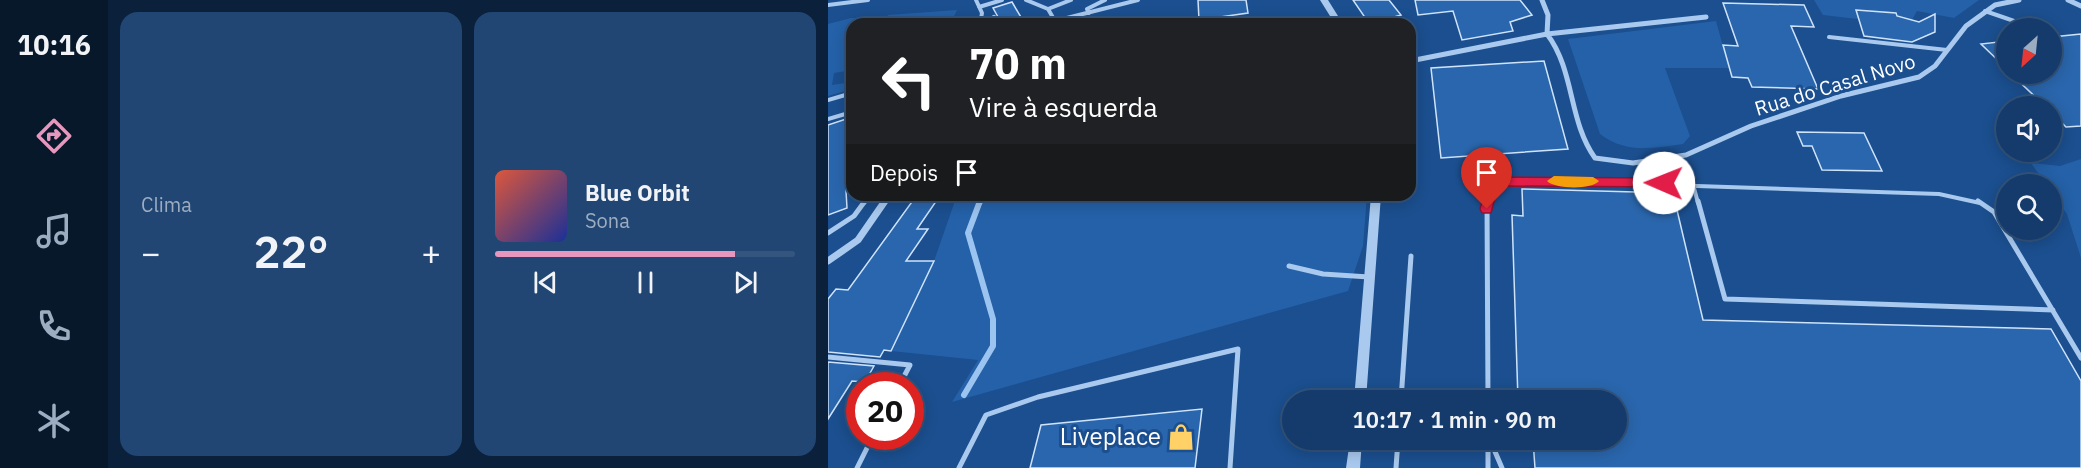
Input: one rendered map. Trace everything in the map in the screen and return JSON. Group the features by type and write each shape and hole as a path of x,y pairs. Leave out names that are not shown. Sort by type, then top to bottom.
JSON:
{"street":[{"path":"1324,0 1334,18"},
{"path":"1542,0 1548,15 1547,34"},
{"name":"Rua do Casal Novo","path":"1547,34 1563,56 1584,146 1595,158 1633,163 1686,155 1751,126 1840,96 1919,77 1935,66 1961,30 1985,11 1995,5 2019,0"},
{"path":"2068,0 2081,6"},
{"path":"1416,60 1547,34 1706,16"},
{"path":"828,261 858,240 886,201"},
{"path":"1360,390 1376,201"},
{"path":"1353,468 1355,450"}],"lane":[{"path":"828,5 868,0"},
{"path":"976,0 982,13 981,18"},
{"path":"979,7 1002,0"},
{"path":"1026,0 1048,9 1053,18"},
{"path":"1048,9 1071,0"},
{"path":"1089,13 1087,9 1106,0"},
{"path":"1068,18 1138,0"},
{"path":"1985,11 2005,18"},
{"path":"1829,38 1947,50"},
{"path":"828,100 846,95"},
{"path":"828,119 846,113"},
{"path":"1488,390 1487,200 1496,185 1503,182 1526,180 1664,183 1694,188 1939,194 1976,200 1994,212 2081,358"},
{"path":"1694,188 1725,299 2053,310"},
{"path":"828,232 854,216 865,201"},
{"path":"1402,390 1411,256"},
{"path":"1289,266 1323,274 1371,278"},
{"path":"958,468 986,415 1038,397 1238,349 1230,468"},
{"path":"828,357 910,366 907,372"},
{"path":"857,468 866,450"},
{"path":"1396,468 1397,450"},
{"path":"1488,468 1489,450"},
{"path":"1494,450 1502,468"}],"shaded area":[{"path":"1814,0 1979,0 1954,18 1917,11 1909,25 1823,15"},
{"path":"957,10 953,18 886,18 888,15"},
{"path":"846,19 846,71 834,73 832,85 846,83 846,91 828,96 828,24"},
{"path":"1716,21 1729,68 1665,68 1690,136 1683,144 1650,148 1630,147 1620,145 1600,134 1568,39"},
{"path":"2081,159 2081,258 2067,214 2062,207 2062,174 2039,174 2031,163 2060,166"},
{"path":"955,201 1367,201 1363,246 1348,291 952,402 978,360 891,351 934,261"}],"building":[{"path":"1198,0 1246,0 1248,13 1199,18"},
{"path":"1353,0 1389,0 1401,15 1390,18 1365,18"},
{"path":"1415,0 1520,0 1532,15 1510,22 1513,31 1462,40 1453,11 1418,15"},
{"path":"1012,2 1021,18 999,18 993,8"},
{"path":"1723,3 1804,5 1814,27 1791,26 1818,89 1752,87 1748,78 1732,77 1723,45 1738,46"},
{"path":"1856,10 1896,13 1897,16 1919,22 1935,14 1935,32 1912,42 1864,36"},
{"path":"2081,34 2081,126 2066,127 2062,123 2062,96 2034,96 2022,84 2062,84 2062,36"},
{"path":"1996,42 1996,58 1981,44"},
{"path":"1544,61 1568,149 1441,158 1431,68"},
{"path":"846,119 847,208 828,215 828,125"},
{"path":"1797,132 1864,133 1882,171 1822,170 1812,146 1803,146"},
{"path":"1522,189 1673,193 1703,320 2051,329 2081,381 2081,468 1535,468 1534,450 1627,450 1627,390 1518,390 1512,215 1523,216"},
{"path":"913,201 936,201 917,229 928,229 906,261 934,261 891,351 884,350 880,357 828,352 828,299 836,289 848,290"},
{"path":"828,362 874,366 871,372 846,372 846,390 828,419"},
{"path":"1202,409 1195,468 1030,468 1041,425"}],"waterway":[{"path":"964,395 993,346 993,319 968,233 980,201"}],"slow traffic":[{"path":"1554,181 1593,181"}],"place":[{"name":"Liveplace","path":"1181,437"}],"route":[{"path":"1487,209 1490,192 1496,185 1514,180 1664,183"}]}
